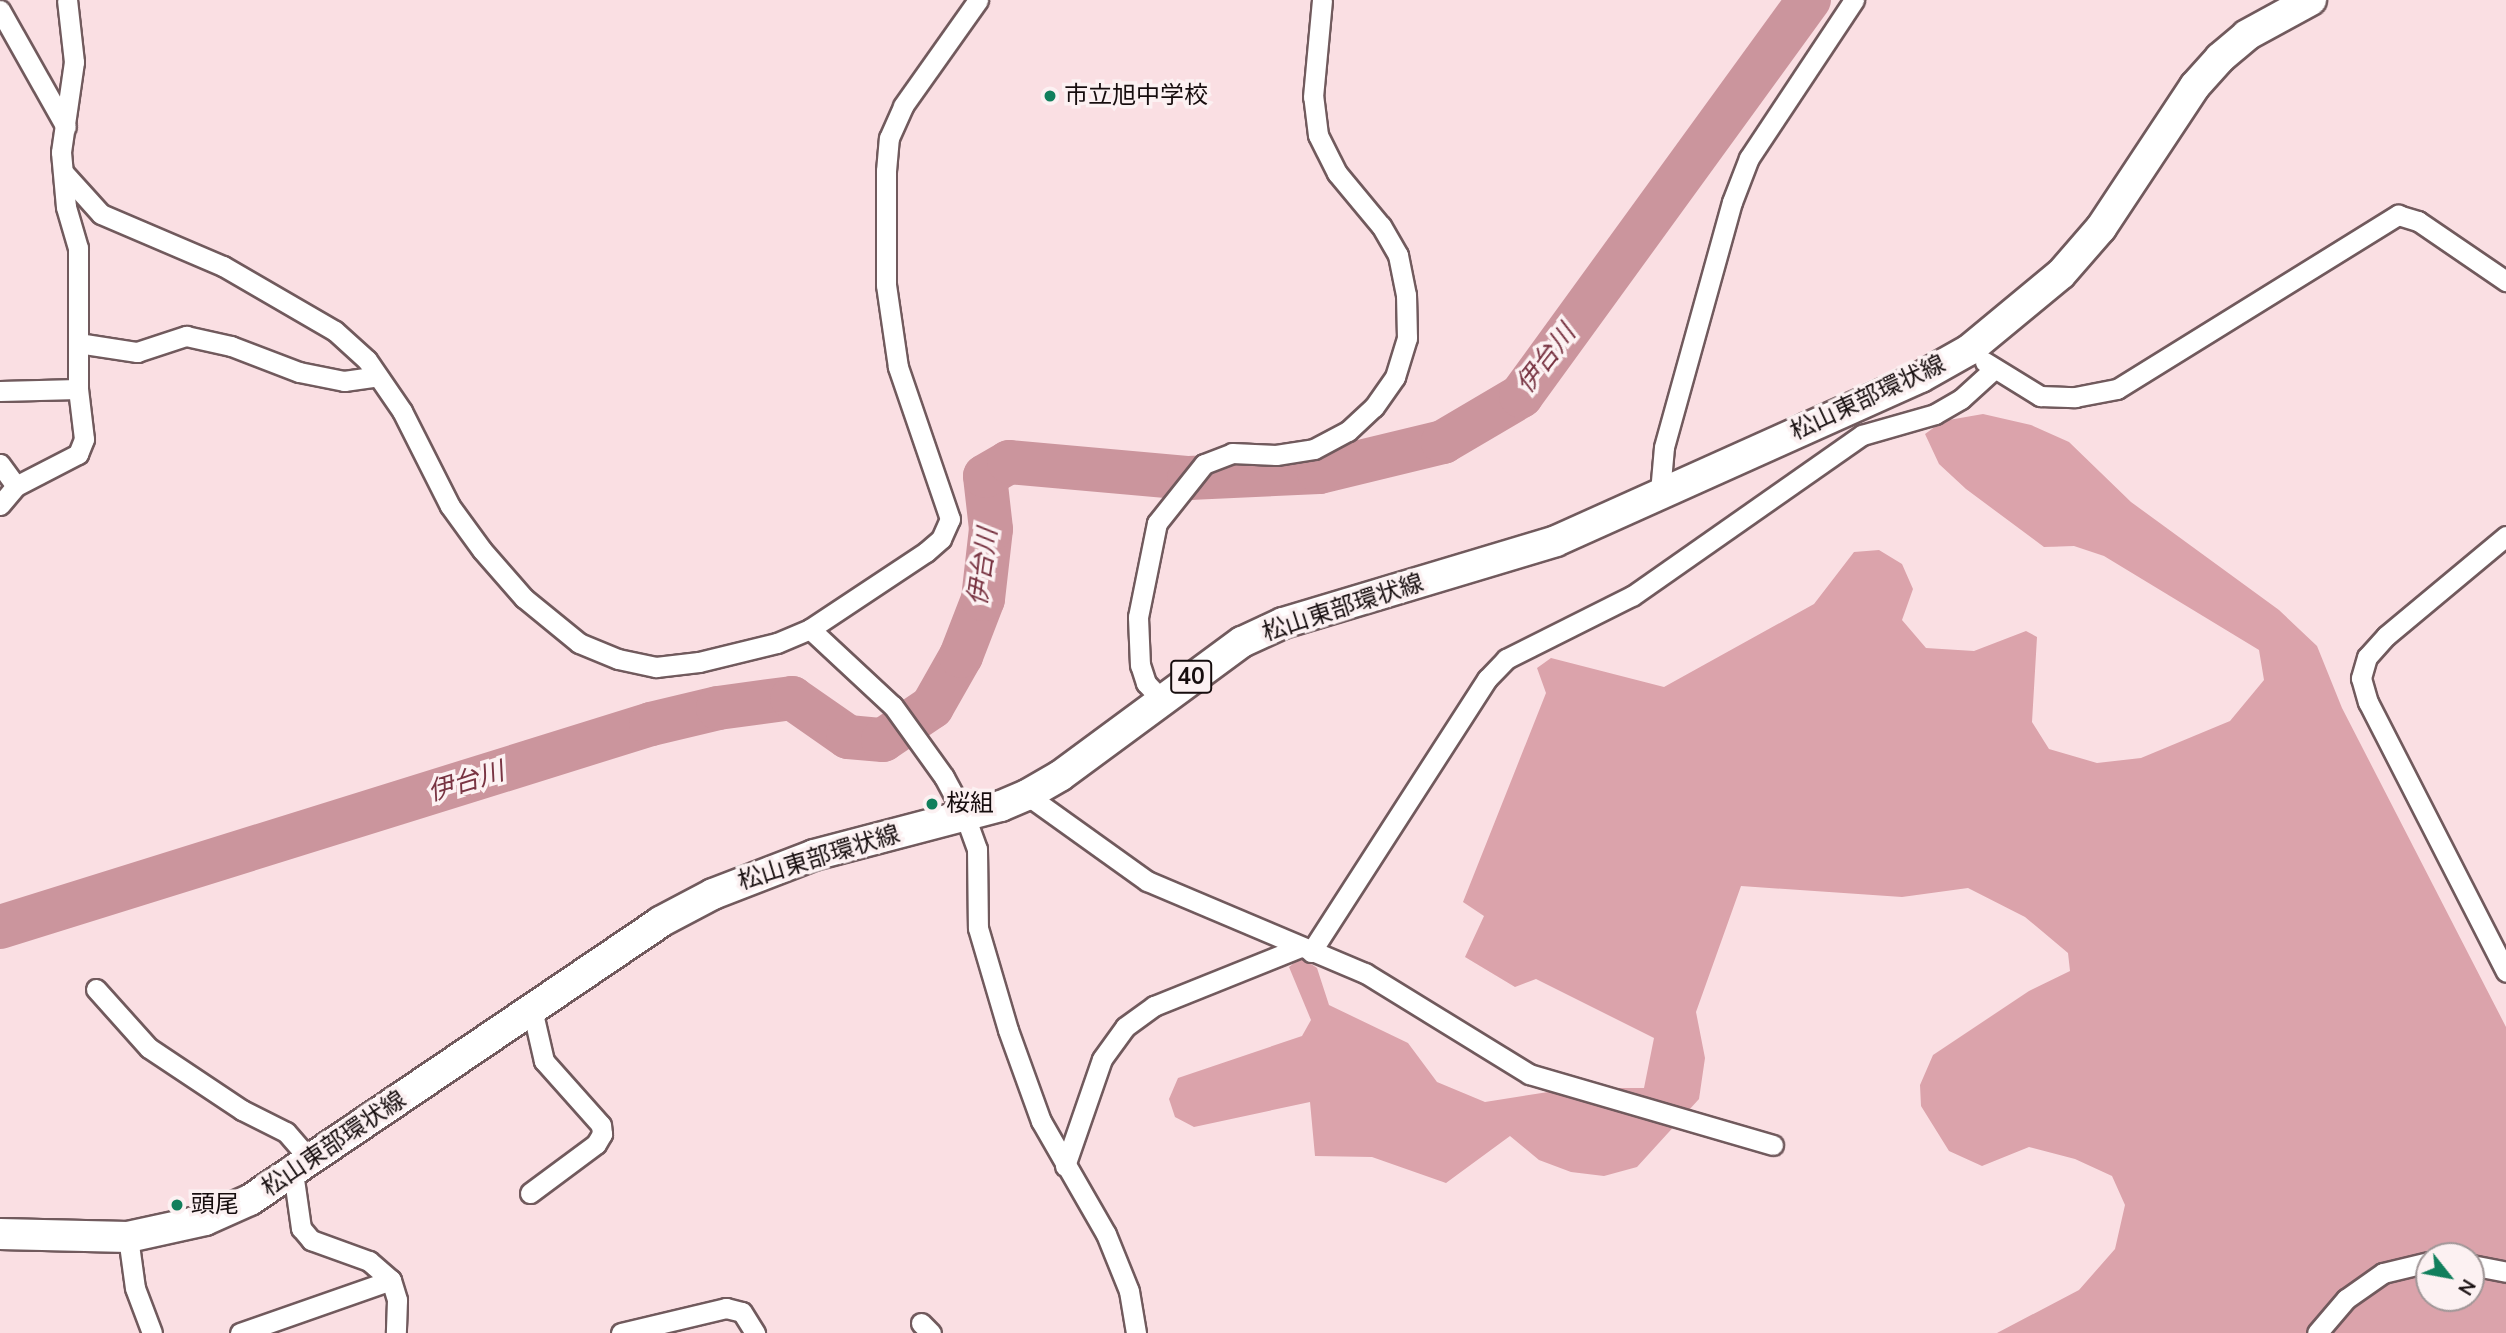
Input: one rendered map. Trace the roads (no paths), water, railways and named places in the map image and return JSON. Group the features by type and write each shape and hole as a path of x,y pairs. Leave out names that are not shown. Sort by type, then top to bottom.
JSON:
{"main road":[{"name":"松山東部環状線","path":"3,1240 128,1237 205,1220 250,1200 660,922 755,874 965,816 1027,795 1060,776 1161,699 1242,642 1283,623 1556,541 1921,377 1969,350 2018,313 2085,246 2195,86 2220,58 2247,35 2311,0"}],"street":[{"path":"0,505 16,486 83,448 84,421 78,389 78,248 66,207 61,152 74,62 67,0"},
{"path":"64,173 101,214 223,266 335,331 378,376 402,411 450,506 482,550 524,598 579,643 618,659 656,667 739,654 810,629 926,552 941,539 950,519 898,367 886,285 886,171 889,138 904,106 978,0"},
{"path":"1161,699 1146,683 1140,665 1138,617 1157,523 1204,464 1232,453 1276,455 1314,449 1348,431 1374,407 1395,377 1407,338 1406,295 1398,255 1381,226 1337,173 1318,135 1313,97 1322,0"},
{"path":"1660,492 1664,447 1732,202 1749,158 1854,0"},
{"path":"0,10 66,127"},
{"path":"1969,350 1994,369 2040,396 2075,397 2118,389 2398,215 2418,221 2506,281"},
{"path":"78,343 137,352 186,336 231,346 299,372 344,380 378,376"},
{"path":"1065,1166 1102,1059 1125,1027 1154,1006 1306,949 1487,679 1506,659 1632,596 1862,435 1935,414 1961,399 1994,369"},
{"path":"0,391 78,389"},
{"path":"0,464 16,486"},
{"path":"2506,536 2386,636 2367,657 2361,678 2368,702 2506,972"},
{"path":"810,629 893,706 965,816 977,849 975,902 985,961 1041,1121 1111,1246 1129,1291 1136,1333"},
{"path":"1027,795 1147,881 1365,973 1529,1074 1773,1145"},
{"path":"96,989 149,1048 243,1110 286,1132 302,1166 302,1228 311,1240 369,1261 391,1280 397,1300 396,1333"},
{"path":"530,1193 596,1144 602,1134 601,1125 544,1061 531,1009"},
{"path":"128,1237 135,1288 152,1333"},
{"path":"2317,1333 2346,1299 2383,1273 2415,1265"},
{"path":"2485,1268 2506,1272"},
{"path":"240,1333 391,1280"},
{"path":"621,1333 726,1308 741,1312 755,1333"}],"waterway":[{"name":"伊台川","path":"0,927 651,724 718,708 792,698 848,737 883,740 932,707 961,656 983,599 991,529 985,476 1009,462 1189,478 1319,472 1443,442 1521,396 1809,0"}],"place":[{"name":"市立旭中学校","path":"1050,96"},
{"name":"桜組","path":"932,804"},
{"name":"頭尾","path":"177,1205"}]}
